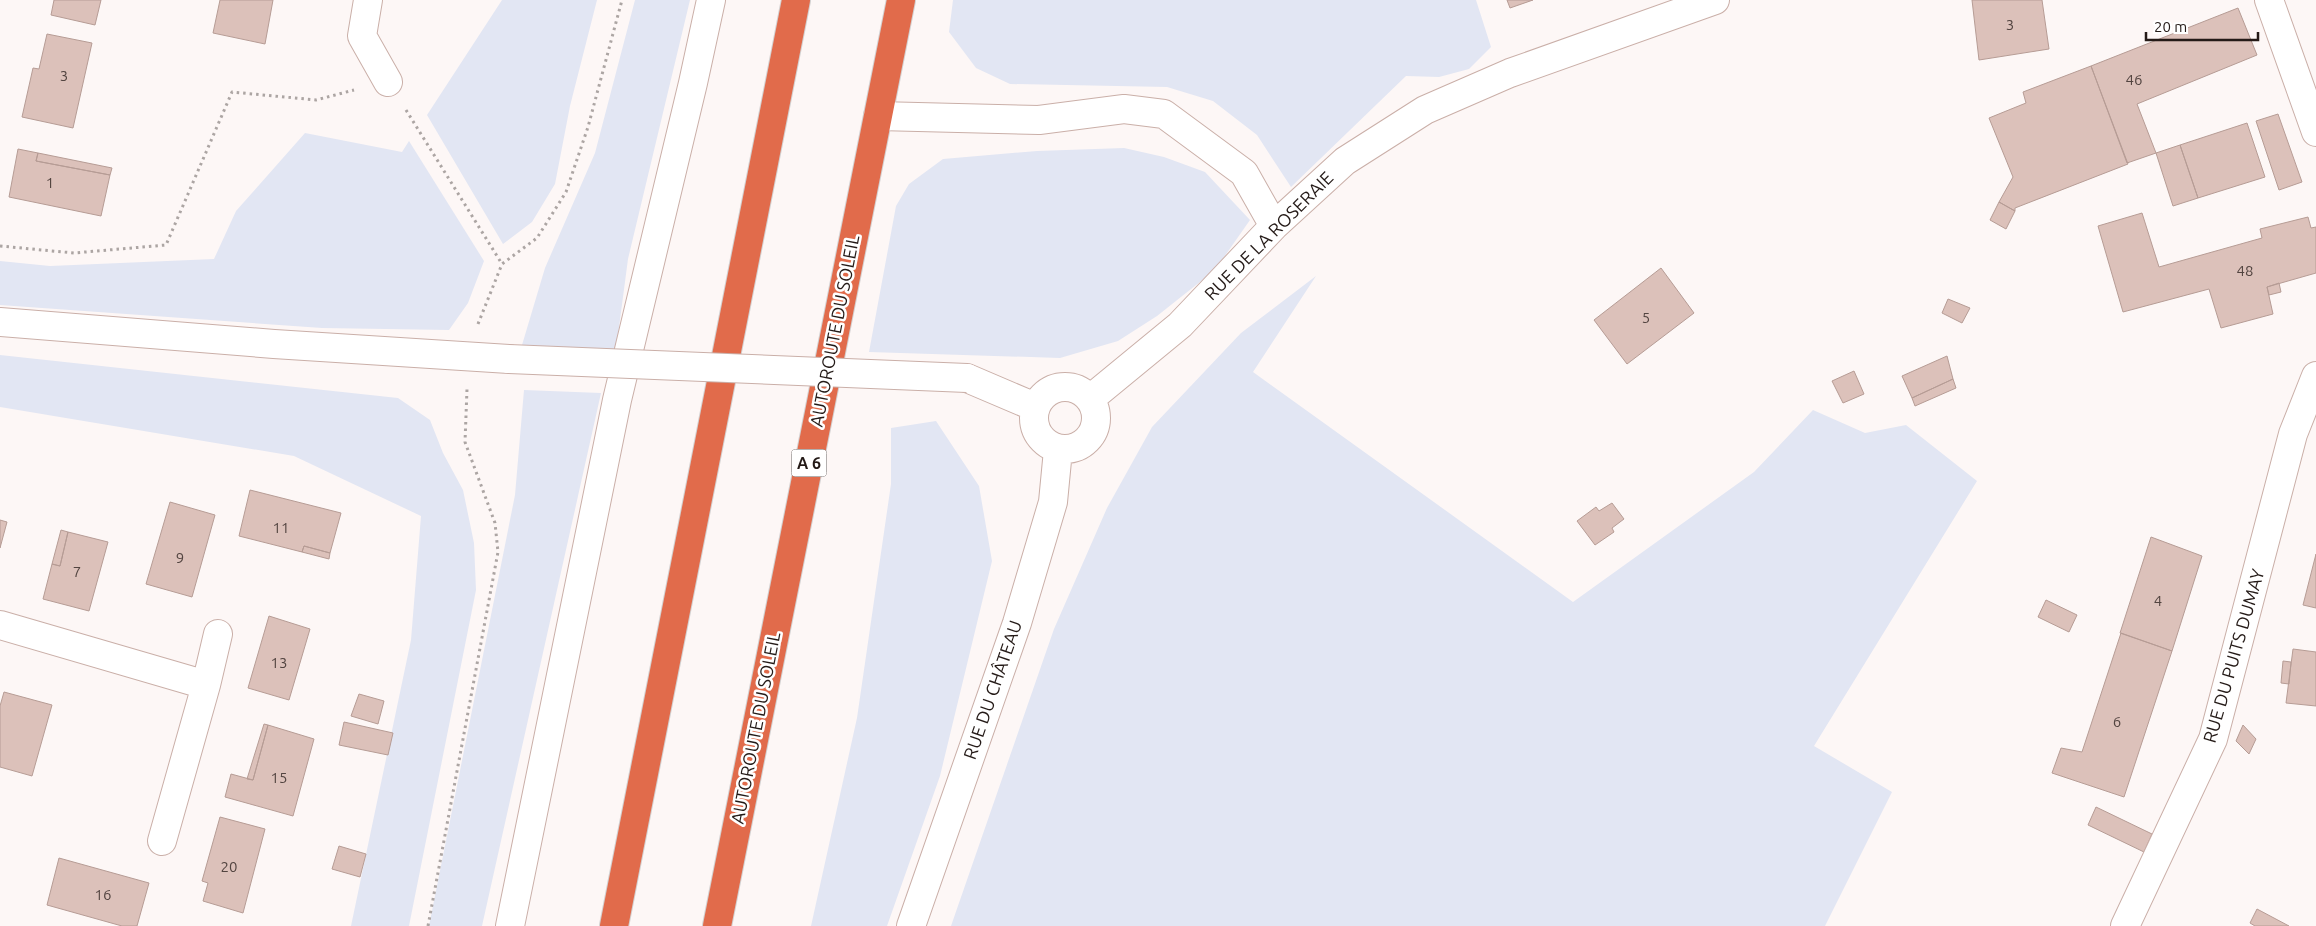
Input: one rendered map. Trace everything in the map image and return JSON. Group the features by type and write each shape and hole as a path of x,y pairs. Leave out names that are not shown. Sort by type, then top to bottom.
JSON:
{"highway":[{"path":"614,926 796,0"},
{"name":"AUTOROUTE DU SOLEIL","path":"717,926 900,0"}],"street":[{"path":"368,0 362,36 388,82"},
{"path":"510,926 617,400 694,83 711,0"},
{"name":"RUE DE LA ROSERAIE","path":"1090,399 1180,325 1274,226 1345,161 1424,110 1510,73 1715,0"},
{"path":"2269,0 2316,132"},
{"path":"878,116 1039,120 1124,109 1164,114 1244,173 1274,226"},
{"path":"0,322 274,344 510,359 967,378 1035,407"},
{"name":"RUE DU PUITS DUMAY","path":"2125,926 2213,739 2293,434 2316,376"},
{"path":"1060,387 1077,388 1090,399 1097,413 1096,428 1087,442 1074,449 1058,450 1042,441 1034,425 1035,407 1045,394 1060,387"},
{"name":"RUE DU CHÂTEAU","path":"911,926 1017,623 1053,502 1058,450"},
{"path":"0,624 206,685"},
{"path":"162,840 206,685 218,634"}],"path":[{"path":"428,926 498,552 495,523 465,442 468,355 483,310 502,264 537,238 566,192 588,127 622,0"},
{"path":"0,246 74,253 166,245 232,92 316,100 388,82 502,264"}],"shaded area":[{"path":"502,0 597,0 570,106 555,184 532,222 503,244 427,115"},
{"path":"635,0 690,0 628,259 616,350 522,345 545,268 595,153"},
{"path":"953,0 1476,0 1491,47 1469,69 1439,77 1406,76 1291,187 1257,135 1213,101 1167,87 1010,84 976,68 949,32"},
{"path":"305,133 402,152 409,141 484,261 468,303 449,330 322,328 0,305 0,261 50,266 214,259 236,211"},
{"path":"1124,148 1164,157 1205,172 1250,220 1215,270 1157,316 1118,341 1060,358 869,352 896,206 909,184 943,159 1037,151"},
{"path":"1316,276 1253,372 1573,602 1754,472 1813,410 1865,433 1906,425 1977,481 1814,746 1892,792 1825,926 951,926 1054,629 1107,508 1152,427 1241,333"},
{"path":"0,355 398,398 430,420 443,453 463,490 474,543 476,590 409,926 351,926 411,640 421,516 294,456 0,407"},
{"path":"524,390 601,393 482,926 429,926 515,495"},
{"path":"936,421 979,486 992,561 940,776 887,926 811,926 857,718 891,484 891,428"}],"building":[{"path":"54,0 101,0 95,25 51,15"},
{"path":"220,0 273,0 265,44 213,33"},
{"path":"1507,0 1533,0 1510,8"},
{"path":"1972,0 2042,0 2049,49 1979,60"},
{"path":"2238,8 2257,55 2137,104 2156,153 2127,163 2091,66"},
{"path":"47,34 92,43 73,128 22,117 33,68 39,69"},
{"path":"2091,66 2128,164 2015,208 2015,211 1999,202 2013,177 1989,118 2026,103 2023,92"},
{"path":"2278,114 2302,182 2279,190 2256,121"},
{"path":"2247,123 2265,177 2198,198 2180,145"},
{"path":"2180,145 2198,198 2173,206 2156,153"},
{"path":"18,149 38,153 36,161 110,175 101,216 9,197"},
{"path":"38,153 112,168 110,175 36,161"},
{"path":"1999,202 2015,211 2006,229 1990,220"},
{"path":"2142,213 2159,267 2262,238 2260,229 2308,217 2311,228 2316,227 2316,273 2267,287 2273,314 2221,328 2209,289 2123,312 2098,226"},
{"path":"1661,268 1694,313 1627,364 1594,320"},
{"path":"2279,283 2281,292 2269,295 2267,287"},
{"path":"1948,299 1970,308 1962,323 1942,313"},
{"path":"1947,356 1953,379 1912,398 1902,376"},
{"path":"1854,371 1864,394 1843,403 1832,381"},
{"path":"1953,379 1956,388 1915,406 1912,398"},
{"path":"250,490 341,513 330,553 304,546 302,552 239,536"},
{"path":"170,502 215,515 192,597 146,584"},
{"path":"1612,503 1624,519 1612,528 1614,532 1595,545 1577,521 1596,507 1599,511"},
{"path":"0,520 7,522 0,548"},
{"path":"61,530 68,532 60,566 52,564"},
{"path":"68,532 108,542 89,611 43,599 52,564 60,566"},
{"path":"2151,537 2202,556 2172,651 2120,633"},
{"path":"304,546 330,553 329,559 302,552"},
{"path":"2316,554 2316,608 2303,605"},
{"path":"2046,600 2077,615 2069,632 2038,617"},
{"path":"269,616 310,629 289,700 248,688"},
{"path":"2121,633 2172,651 2124,797 2052,773 2061,748 2082,752"},
{"path":"2293,649 2316,652 2316,706 2286,703"},
{"path":"2283,661 2291,662 2289,684 2281,683"},
{"path":"4,692 52,705 32,776 0,767 0,706"},
{"path":"359,694 384,701 378,724 351,716"},
{"path":"344,722 393,733 388,755 339,745"},
{"path":"264,724 268,725 253,780 247,779"},
{"path":"268,725 314,739 293,816 225,797 231,774 253,780"},
{"path":"2243,725 2256,739 2249,754 2236,741"},
{"path":"2096,807 2152,834 2144,852 2088,825"},
{"path":"220,817 265,829 243,913 203,901 208,883 202,881"},
{"path":"339,846 366,854 360,877 332,869"},
{"path":"59,858 149,883 137,926 122,926 47,905"},
{"path":"2257,909 2289,926 2255,926 2250,923"}]}
